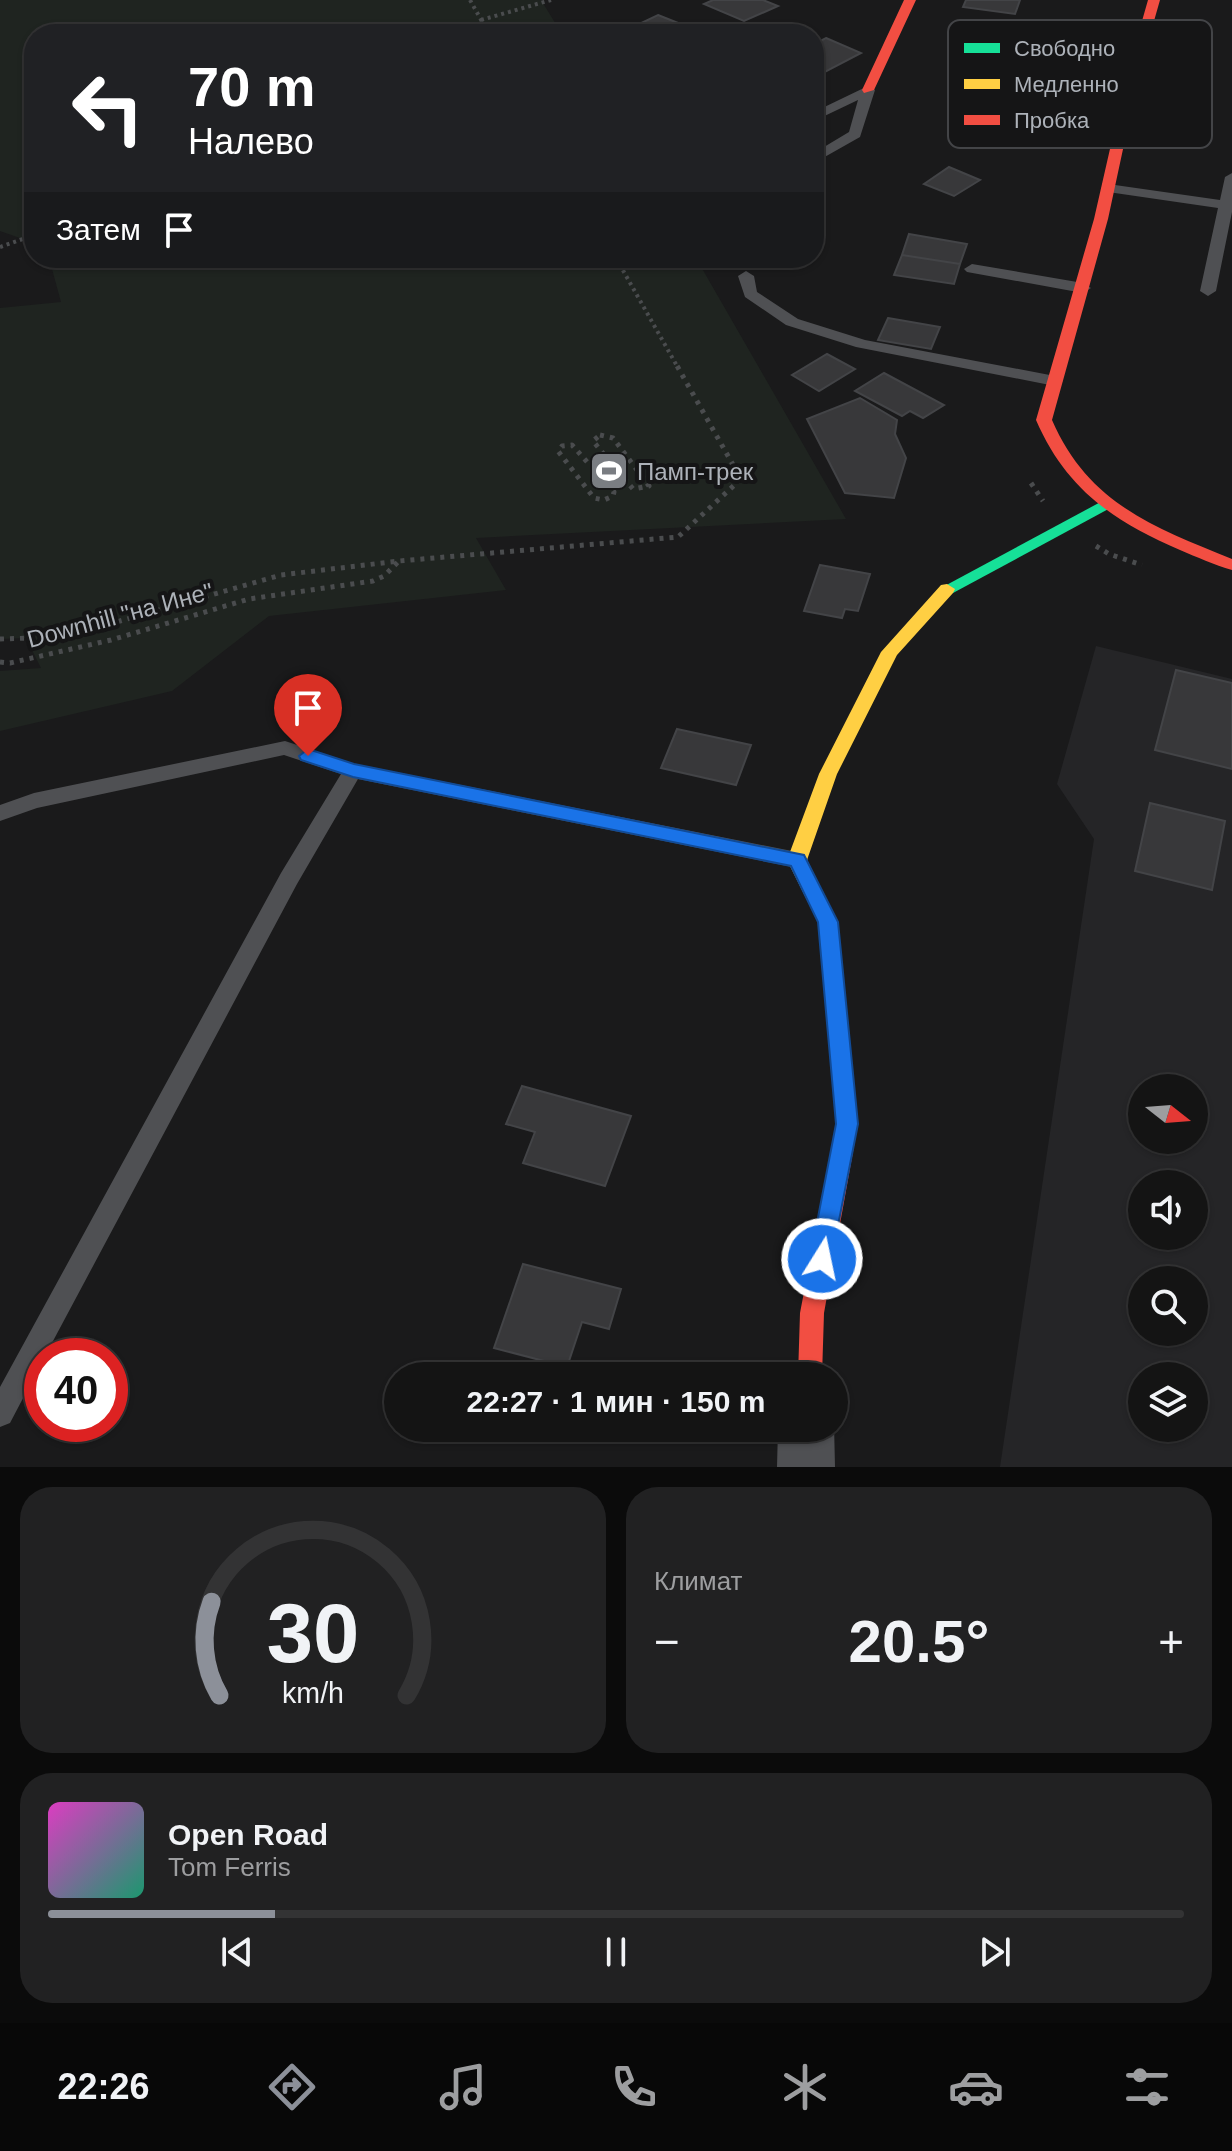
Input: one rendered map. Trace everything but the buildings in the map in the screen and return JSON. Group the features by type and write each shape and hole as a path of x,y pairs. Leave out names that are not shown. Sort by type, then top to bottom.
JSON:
{"main road":[{"path":"868,90 910,0"},
{"path":"1147,20 1154,0"},
{"path":"1117,148 1083,288 1044,420 1046,436 1058,460 1069,472 1108,503 1197,551 1232,565"},
{"path":"810,1362 812,1313 847,1124 828,922 797,860 828,774 890,652 900,640 942,592 1108,503"}],"street":[{"path":"806,1467 807,1442"}],"lane":[{"path":"824,112 868,90"},
{"path":"824,153 855,134 868,90"},
{"path":"1208,291 1232,177"},
{"path":"1108,188 1227,205"},
{"path":"972,269 1083,288"},
{"path":"746,276 750,294 792,322 862,344 1055,381"},
{"path":"0,813 34,801 285,748 353,771 797,860"},
{"path":"0,1414 289,879 353,771"}],"path":[{"path":"470,0 483,24"},
{"path":"481,20 551,0"},
{"path":"0,247 24,237"},
{"path":"0,639 64,637 281,575 399,561 678,537 741,479 621,268"},
{"path":"604,435 614,440 649,486 637,490 630,487 619,472 606,471 602,479 614,494 608,500 597,499 558,451 565,445 575,446 588,463 598,465 607,459 594,439 604,435"},
{"name":"Downhill \"на Ине\"","path":"0,662 10,663 111,640 249,599 373,581 384,576 399,561"}],"shaded area":[{"path":"0,0 541,0 556,24 24,24 24,239 0,231"},
{"path":"52,268 702,268 846,519 476,538 506,590 269,616 172,691 0,731 0,671 41,668 26,638 0,639 0,308 61,302"},
{"path":"1096,646 1232,679 1232,1467 1000,1467 1094,839 1057,784"}],"traffic: fast":[{"path":"947,589 1108,503"}],"traffic: slow":[{"path":"837,1023 828,922 797,860 828,774 890,652 947,589"}],"traffic: jam":[{"path":"868,90 910,0"},
{"path":"1148,20 1154,0"},
{"path":"1117,148 1101,219 1044,420 1057,449 1074,473 1095,494 1147,528 1232,565"},
{"path":"810,1362 812,1313 847,1124 837,1023"}],"place":[{"name":"Памп-трек","path":"609,471"}],"route":[{"path":"308,756 353,771 797,860 828,922 847,1124 822,1259"}]}
